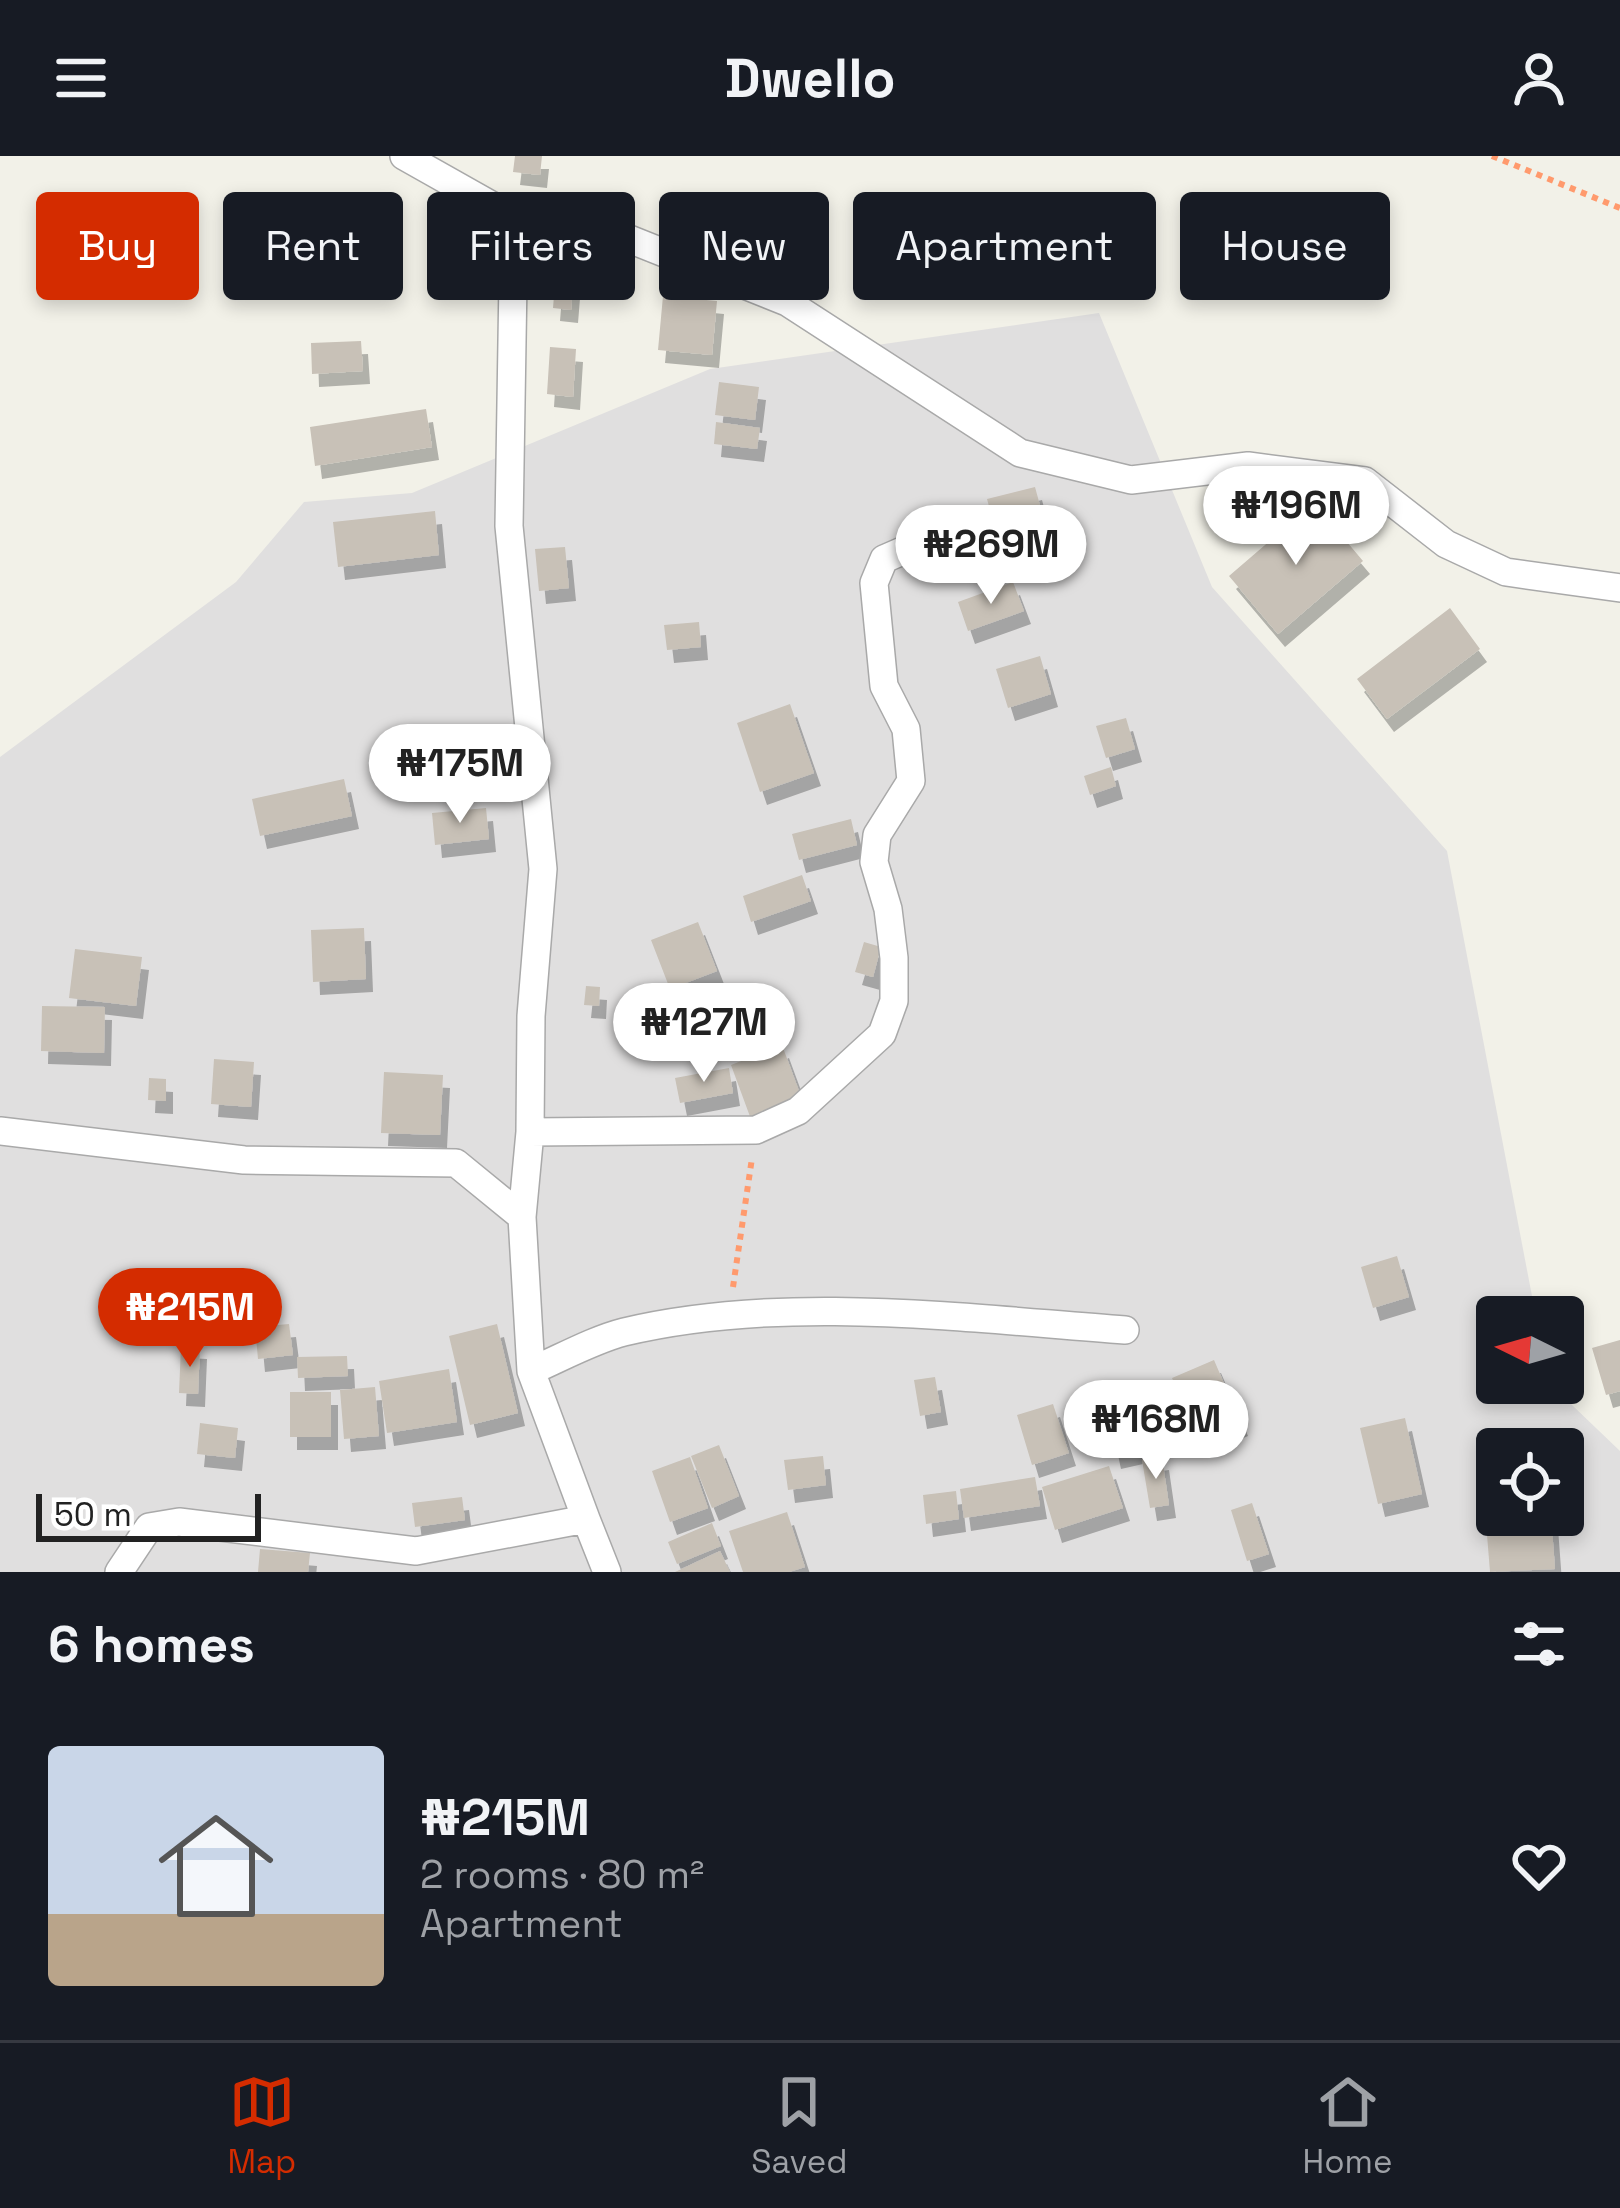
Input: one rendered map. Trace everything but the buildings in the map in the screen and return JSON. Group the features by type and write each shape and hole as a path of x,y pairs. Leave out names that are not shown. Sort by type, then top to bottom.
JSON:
{"street":[{"path":"404,156 468,192"},
{"path":"635,241 787,302 1020,453 1131,480 1248,466 1364,481 1446,544 1506,572 1620,588"},
{"path":"513,300 509,526 542,869 531,1016 530,1132 521,1217 531,1371 607,1572"},
{"path":"530,1132 756,1130 798,1111 882,1034 894,1001 894,958 888,909 874,862 877,835 911,781 906,729 884,686 874,583 884,559 960,526"},
{"path":"0,1131 244,1160 456,1163 521,1217"},
{"path":"531,1371 618,1334 712,1314 916,1314 1124,1330"},
{"path":"119,1572 148,1527 179,1522 416,1551 586,1519"}],"path":[{"path":"1492,156 1620,208"},
{"path":"712,1314 734,1286 756,1130"}],"shaded area":[{"path":"1099,313 1212,587 1447,851 1532,1296 1476,1296 1476,1404 1571,1404 1620,1451 1620,1572 0,1572 0,757 236,582 304,502 412,493 710,369"}]}
